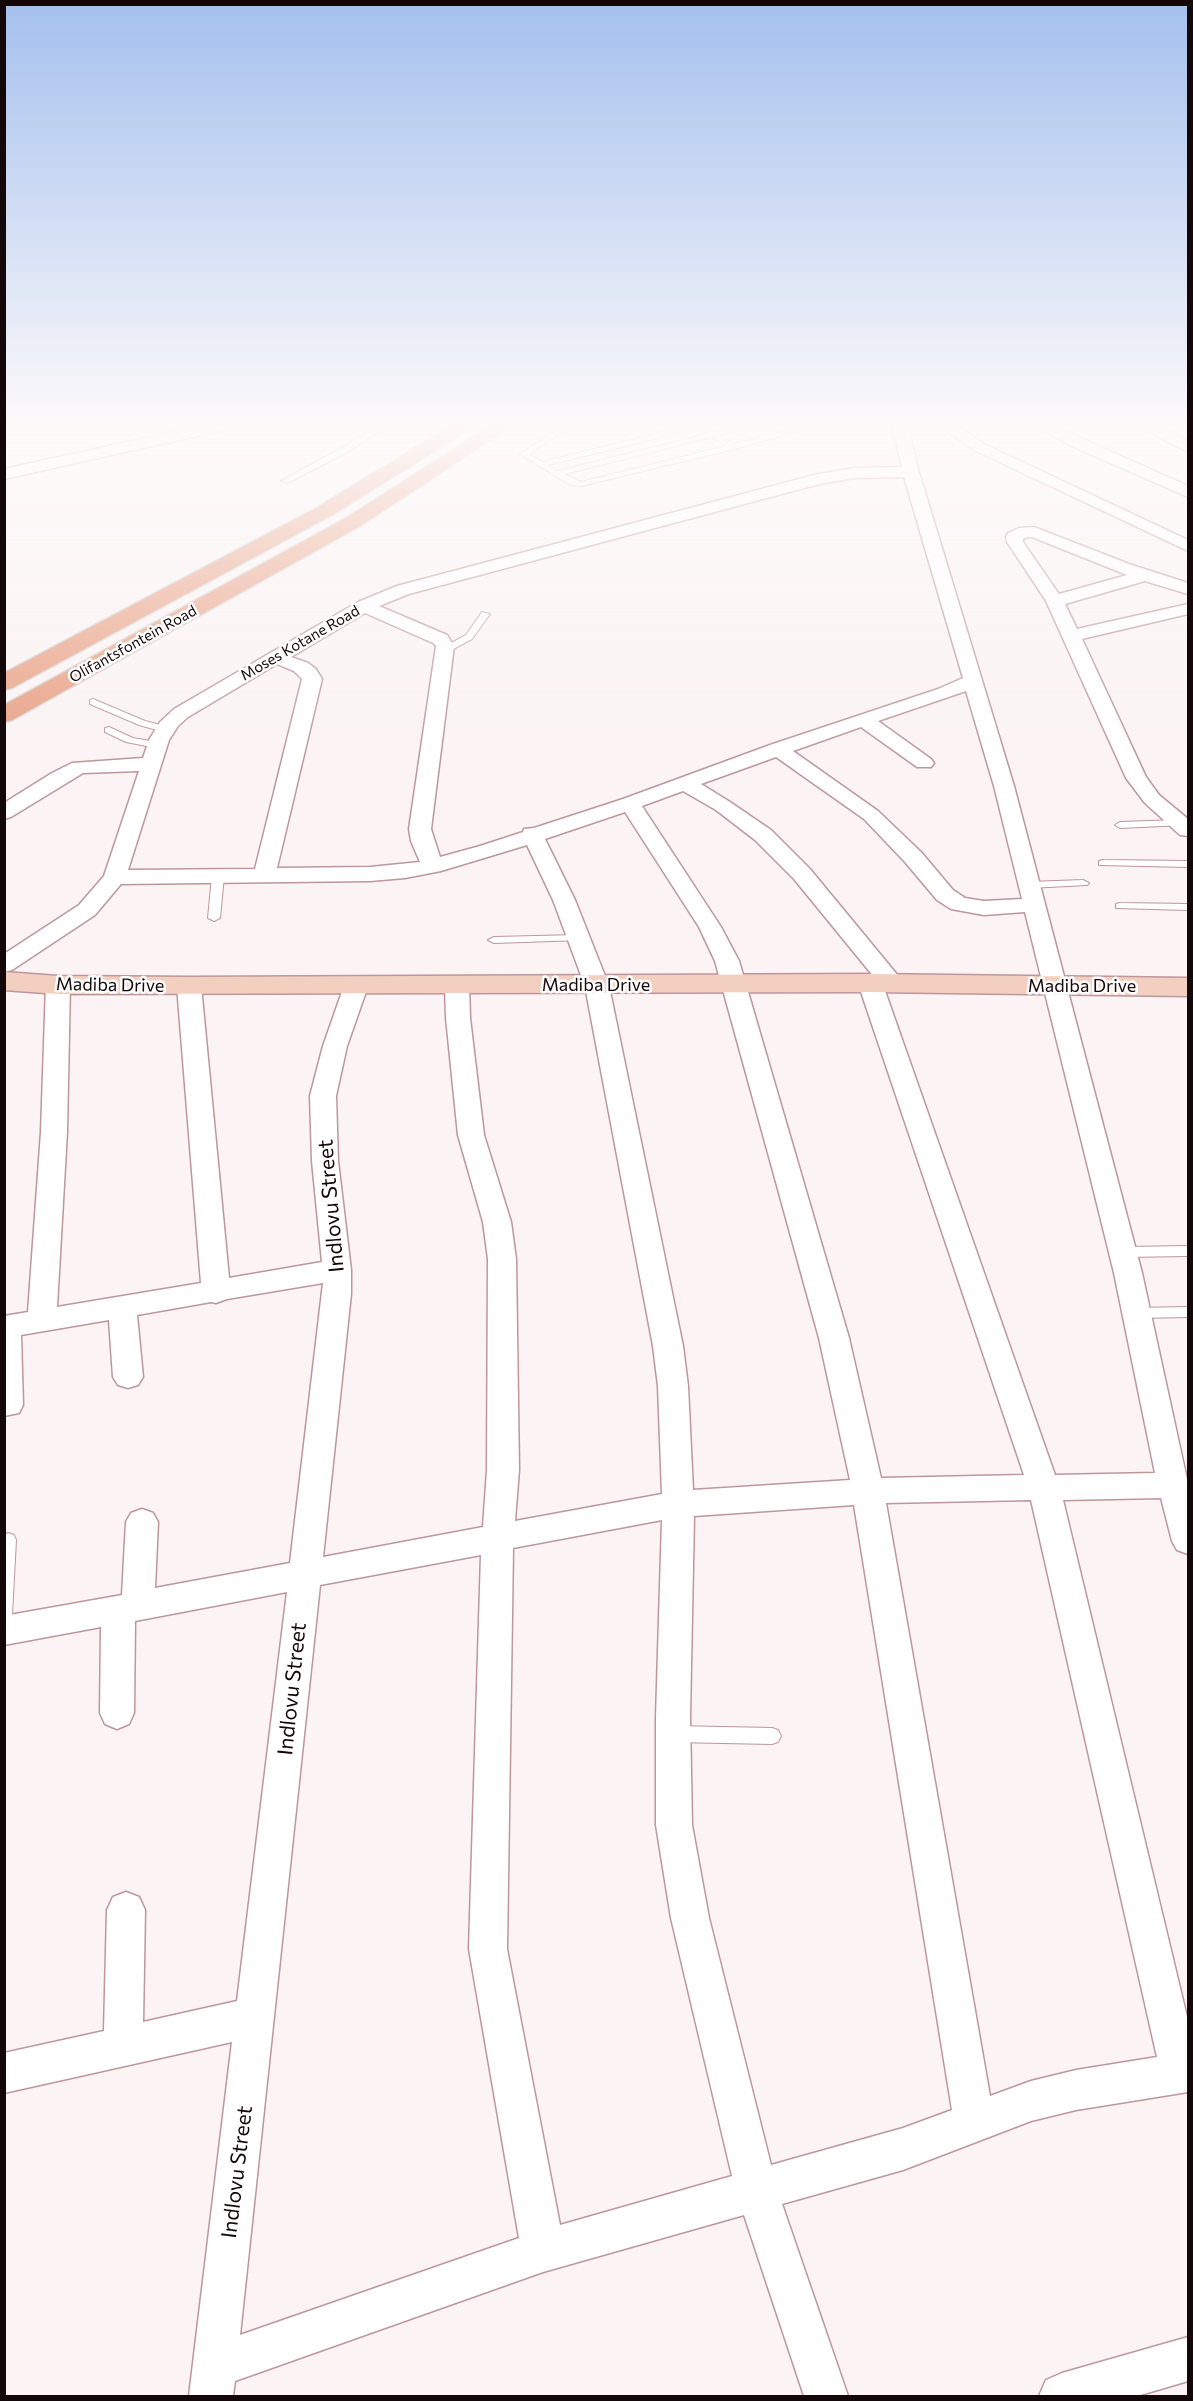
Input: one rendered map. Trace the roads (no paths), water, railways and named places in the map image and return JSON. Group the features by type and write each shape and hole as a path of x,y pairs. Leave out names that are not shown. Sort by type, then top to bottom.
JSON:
{"main road":[{"name":"Olifantsfontein Road","path":"4,683 280,535"},
{"name":"Olifantsfontein Road","path":"4,715 329,535"}],"street":[{"name":"Moses Kotane Road","path":"157,746 181,712 364,606 403,590 608,535"},
{"path":"929,535 1004,786 1123,1252 1173,1485 1187,1528"},
{"path":"1017,535 1014,537 1015,542 1055,602 1136,778 1152,799 1184,826"},
{"path":"1042,535 1123,568 1185,585"},
{"path":"1165,535 1188,546"},
{"path":"1055,602 1146,575"},
{"path":"364,606 440,639 446,650 420,829 422,841 433,866"},
{"path":"1070,636 1188,609"},
{"path":"264,876 312,679 309,673 301,667 275,657"},
{"path":"115,877 370,874 433,866 630,802 863,719 945,693 972,681"},
{"path":"863,719 924,763"},
{"path":"4,813 59,777 79,767 157,746"},
{"path":"4,965 87,910 115,877 157,746"},
{"path":"777,749 871,815 913,857 945,895 958,904 984,908 1032,895"},
{"path":"213,2381 543,2251 903,2149 1031,2101 1076,2090 1185,2072 1044,1487 881,983 802,874 771,842 723,806 684,783"},
{"path":"630,802 710,927 727,961 791,1190 810,1246 834,1338 868,1491 974,2122"},
{"path":"532,834 564,900 597,986 668,1346 673,1386 678,1504 674,1825 690,1918 757,2192 826,2397"},
{"name":"Madiba Drive","path":"4,981 58,985 189,986 881,983 1188,987"},
{"path":"42,1321 54,1132 58,985"},
{"path":"457,985 458,1018 471,1135 497,1222 502,1259 503,1459 495,1580 488,1949 543,2251"},
{"path":"189,986 216,1293"},
{"name":"Indlovu Street","path":"213,2381 337,1294 337,1270 325,1161 323,1096 335,1046 356,986"},
{"path":"8,1405 5,1327 216,1293 337,1270"},
{"path":"122,1308 128,1377"},
{"path":"4,1631 678,1504 868,1491 1173,1485"},
{"path":"117,1713 128,1607 142,1522"},
{"path":"123,2047 126,1910"},
{"path":"4,2073 255,2017"},
{"path":"1062,2397 1188,2359"}],"lane":[{"path":"446,650 469,637 485,614"},
{"path":"93,702 142,723 157,746"},
{"path":"109,730 130,740 157,746"},
{"path":"1120,825 1184,826"},
{"path":"1103,863 1188,864"},
{"path":"214,918 218,876"},
{"path":"1032,895 1083,882"},
{"path":"1120,906 1188,907"},
{"path":"494,940 578,938"},
{"path":"1123,1252 1188,1251"},
{"path":"1136,1313 1188,1312"},
{"path":"4,1615 8,1540"},
{"path":"674,1734 771,1736"}]}
